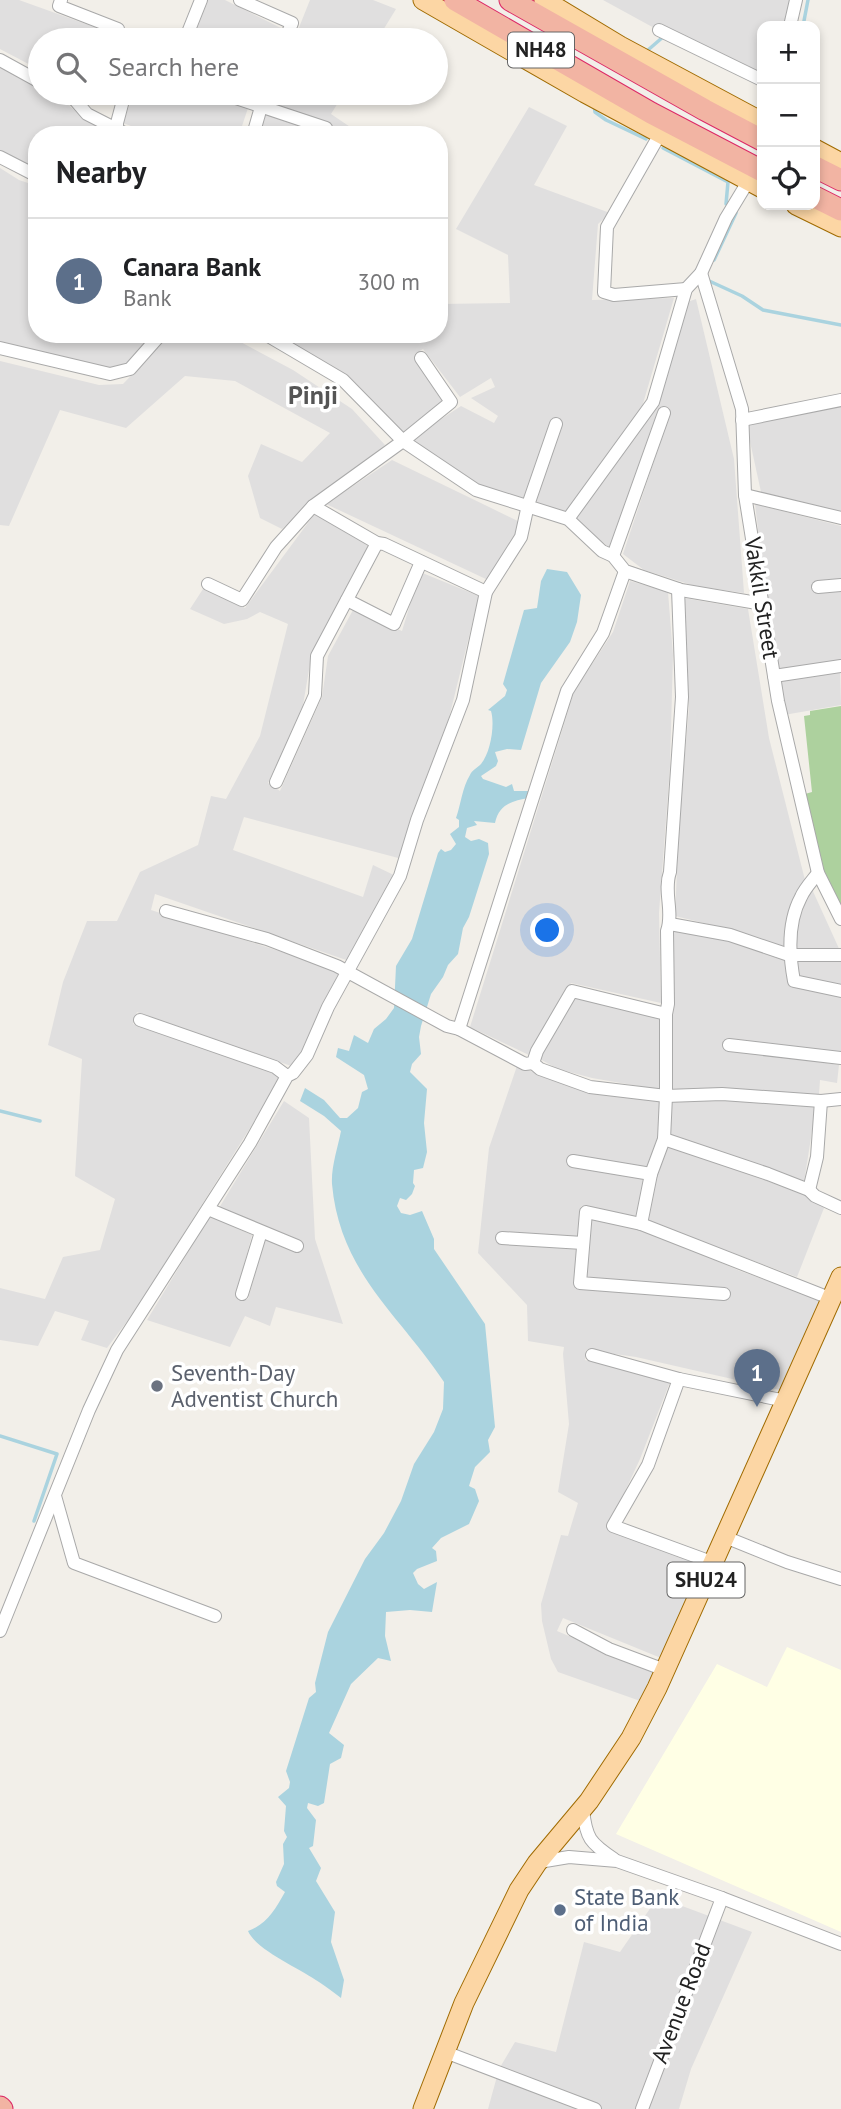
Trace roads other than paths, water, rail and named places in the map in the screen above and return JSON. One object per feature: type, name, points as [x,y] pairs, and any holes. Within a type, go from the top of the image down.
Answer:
[{"type":"highway","name":"NH48","points":[[454,0],[628,98],[757,177]]},
{"type":"highway","name":"NH48","points":[[510,0],[546,6],[598,50],[757,137]]},
{"type":"highway","points":[[533,45],[550,43],[552,30],[546,6]]},
{"type":"highway","points":[[585,74],[577,64],[577,56],[582,50],[598,50]]},
{"type":"highway","points":[[820,169],[841,180]]},
{"type":"highway","points":[[820,200],[841,211]]},
{"type":"main road","points":[[423,0],[660,134],[757,177]]},
{"type":"main road","points":[[546,6],[757,119]]},
{"type":"main road","points":[[820,152],[841,163]]},
{"type":"main road","points":[[806,210],[841,227]]},
{"type":"main road","name":"SHU24","points":[[423,2109],[464,2003],[519,1890],[537,1863],[583,1810],[631,1738],[665,1670],[841,1277]]},
{"type":"street","points":[[61,0],[59,6],[115,28]]},
{"type":"street","points":[[190,28],[201,0]]},
{"type":"street","points":[[240,0],[292,23],[290,28]]},
{"type":"street","points":[[791,21],[796,0]]},
{"type":"street","points":[[659,30],[757,78]]},
{"type":"street","points":[[0,60],[28,75]]},
{"type":"street","points":[[82,105],[87,114],[108,126]]},
{"type":"street","points":[[118,126],[122,105]]},
{"type":"street","points":[[253,105],[320,126]]},
{"type":"street","points":[[256,126],[262,105]]},
{"type":"street","points":[[660,134],[607,227],[604,292],[614,295],[686,289]]},
{"type":"street","points":[[0,157],[28,171]]},
{"type":"street","points":[[568,519],[653,402],[686,289],[701,273],[726,218],[757,177]]},
{"type":"street","name":"Vakkil Street","points":[[701,273],[742,409],[745,495],[774,676],[795,781],[818,873],[841,919]]},
{"type":"street","points":[[0,348],[110,374],[130,369],[153,343]]},
{"type":"street","points":[[280,343],[343,380],[403,442],[476,490],[568,519],[602,551],[613,556],[625,571],[678,589],[763,604]]},
{"type":"street","points":[[208,583],[242,600],[276,547],[313,506],[403,442],[451,401],[421,358]]},
{"type":"street","points":[[742,420],[841,400]]},
{"type":"street","points":[[613,556],[664,413]]},
{"type":"street","points":[[0,1631],[117,1350],[250,1143],[287,1076],[293,1073],[307,1055],[328,1007],[400,876],[417,820],[463,700],[486,592],[521,537],[528,507],[556,424]]},
{"type":"street","points":[[745,495],[841,518]]},
{"type":"street","points":[[313,506],[377,543],[486,592]]},
{"type":"street","points":[[276,782],[316,695],[317,656],[377,543]]},
{"type":"street","points":[[347,600],[394,624],[421,562]]},
{"type":"street","points":[[459,1029],[567,691],[603,633],[625,571]]},
{"type":"street","points":[[818,587],[841,585]]},
{"type":"street","points":[[641,1224],[651,1174],[664,1139],[667,931],[670,924],[667,880],[670,872],[682,697],[678,589]]},
{"type":"street","points":[[774,676],[841,666]]},
{"type":"street","points":[[818,873],[800,898],[790,939],[789,956],[794,981],[841,991]]},
{"type":"street","points":[[166,911],[267,939],[337,966],[447,1026],[459,1029],[525,1063],[533,1063],[540,1069],[590,1087],[666,1096],[722,1094],[821,1101],[841,1099]]},
{"type":"street","points":[[670,924],[730,935],[789,956],[841,955]]},
{"type":"street","points":[[533,1063],[537,1051],[572,991],[666,1014]]},
{"type":"street","points":[[141,1020],[275,1067],[287,1076]]},
{"type":"street","points":[[729,1045],[841,1058]]},
{"type":"street","points":[[808,1190],[817,1157],[821,1101]]},
{"type":"street","points":[[664,1139],[768,1174],[808,1190],[841,1208]]},
{"type":"street","points":[[573,1161],[651,1174]]},
{"type":"street","points":[[208,1209],[297,1246]]},
{"type":"street","points":[[724,1294],[580,1283],[586,1212],[641,1224],[832,1299]]},
{"type":"street","points":[[242,1294],[261,1232]]},
{"type":"street","points":[[502,1238],[583,1243]]},
{"type":"street","points":[[592,1355],[679,1379],[786,1401]]},
{"type":"street","points":[[679,1379],[648,1465],[613,1526],[713,1563]]},
{"type":"street","points":[[55,1496],[74,1563],[215,1616]]},
{"type":"street","points":[[725,1538],[841,1579]]},
{"type":"street","points":[[573,1630],[609,1649],[665,1670]]},
{"type":"street","points":[[583,1810],[588,1837],[596,1847],[617,1861],[841,1944]]},
{"type":"street","points":[[537,1863],[569,1857],[617,1861]]},
{"type":"street","name":"Avenue Road","points":[[642,2109],[722,1898]]},
{"type":"street","points":[[445,2052],[595,2109]]},
{"type":"water","points":[[547,569],[567,572],[581,595],[577,622],[570,642],[541,683],[521,750],[495,752],[498,761],[496,766],[481,776],[506,787],[512,784],[514,791],[529,791],[529,798],[507,804],[495,823],[474,821],[477,825],[467,828],[465,837],[471,841],[479,839],[488,843],[489,854],[463,928],[458,954],[448,965],[431,994],[421,1026],[421,1054],[412,1064],[410,1072],[427,1089],[424,1123],[427,1152],[423,1168],[414,1170],[415,1186],[412,1194],[406,1200],[400,1198],[397,1206],[401,1213],[410,1215],[422,1211],[434,1239],[434,1249],[485,1324],[495,1427],[488,1440],[490,1452],[475,1467],[469,1486],[475,1489],[479,1501],[469,1524],[441,1538],[432,1548],[436,1551],[437,1561],[413,1573],[418,1584],[424,1589],[437,1582],[432,1612],[386,1612],[385,1636],[391,1661],[378,1658],[351,1684],[329,1733],[344,1745],[341,1758],[330,1764],[324,1803],[318,1806],[308,1803],[307,1808],[316,1820],[313,1846],[309,1848],[321,1868],[316,1881],[335,1912],[331,1942],[344,1980],[341,1998],[269,1952],[248,1931],[265,1920],[285,1892],[276,1882],[284,1864],[283,1844],[287,1837],[284,1831],[286,1806],[278,1797],[289,1788],[286,1771],[309,1698],[316,1692],[315,1683],[328,1632],[365,1559],[384,1533],[401,1501],[414,1464],[434,1432],[443,1409],[444,1382],[359,1268],[337,1215],[332,1184],[341,1131],[300,1101],[305,1088],[324,1100],[340,1118],[347,1118],[358,1108],[362,1092],[368,1089],[364,1075],[336,1057],[338,1048],[349,1051],[354,1035],[368,1043],[374,1029],[394,1008],[396,966],[412,939],[438,853],[441,849],[445,852],[451,850],[456,844],[450,834],[459,827],[459,820],[456,818],[465,785],[471,773],[481,764],[490,745],[493,723],[491,711],[488,710],[505,696],[507,690],[503,684],[524,610],[537,608],[541,581]]},
{"type":"waterway","points":[[804,21],[808,0]]},
{"type":"waterway","points":[[648,50],[665,38]]},
{"type":"waterway","points":[[594,106],[595,112],[606,120],[646,139]]},
{"type":"waterway","points":[[663,148],[728,182],[726,204]]},
{"type":"waterway","points":[[714,260],[736,213]]},
{"type":"waterway","points":[[707,280],[742,296],[763,310],[841,325]]},
{"type":"waterway","points":[[0,1111],[40,1121]]},
{"type":"waterway","points":[[0,1436],[57,1454],[34,1521]]},
{"type":"place","name":"Seventh-Day Adventist Church","points":[[157,1386]]},
{"type":"place","name":"Canara Bank","points":[[757,1407]]},
{"type":"place","name":"State Bank of India","points":[[560,1910]]},
{"type":"district","name":"Pinji","points":[[313,395]]}]
